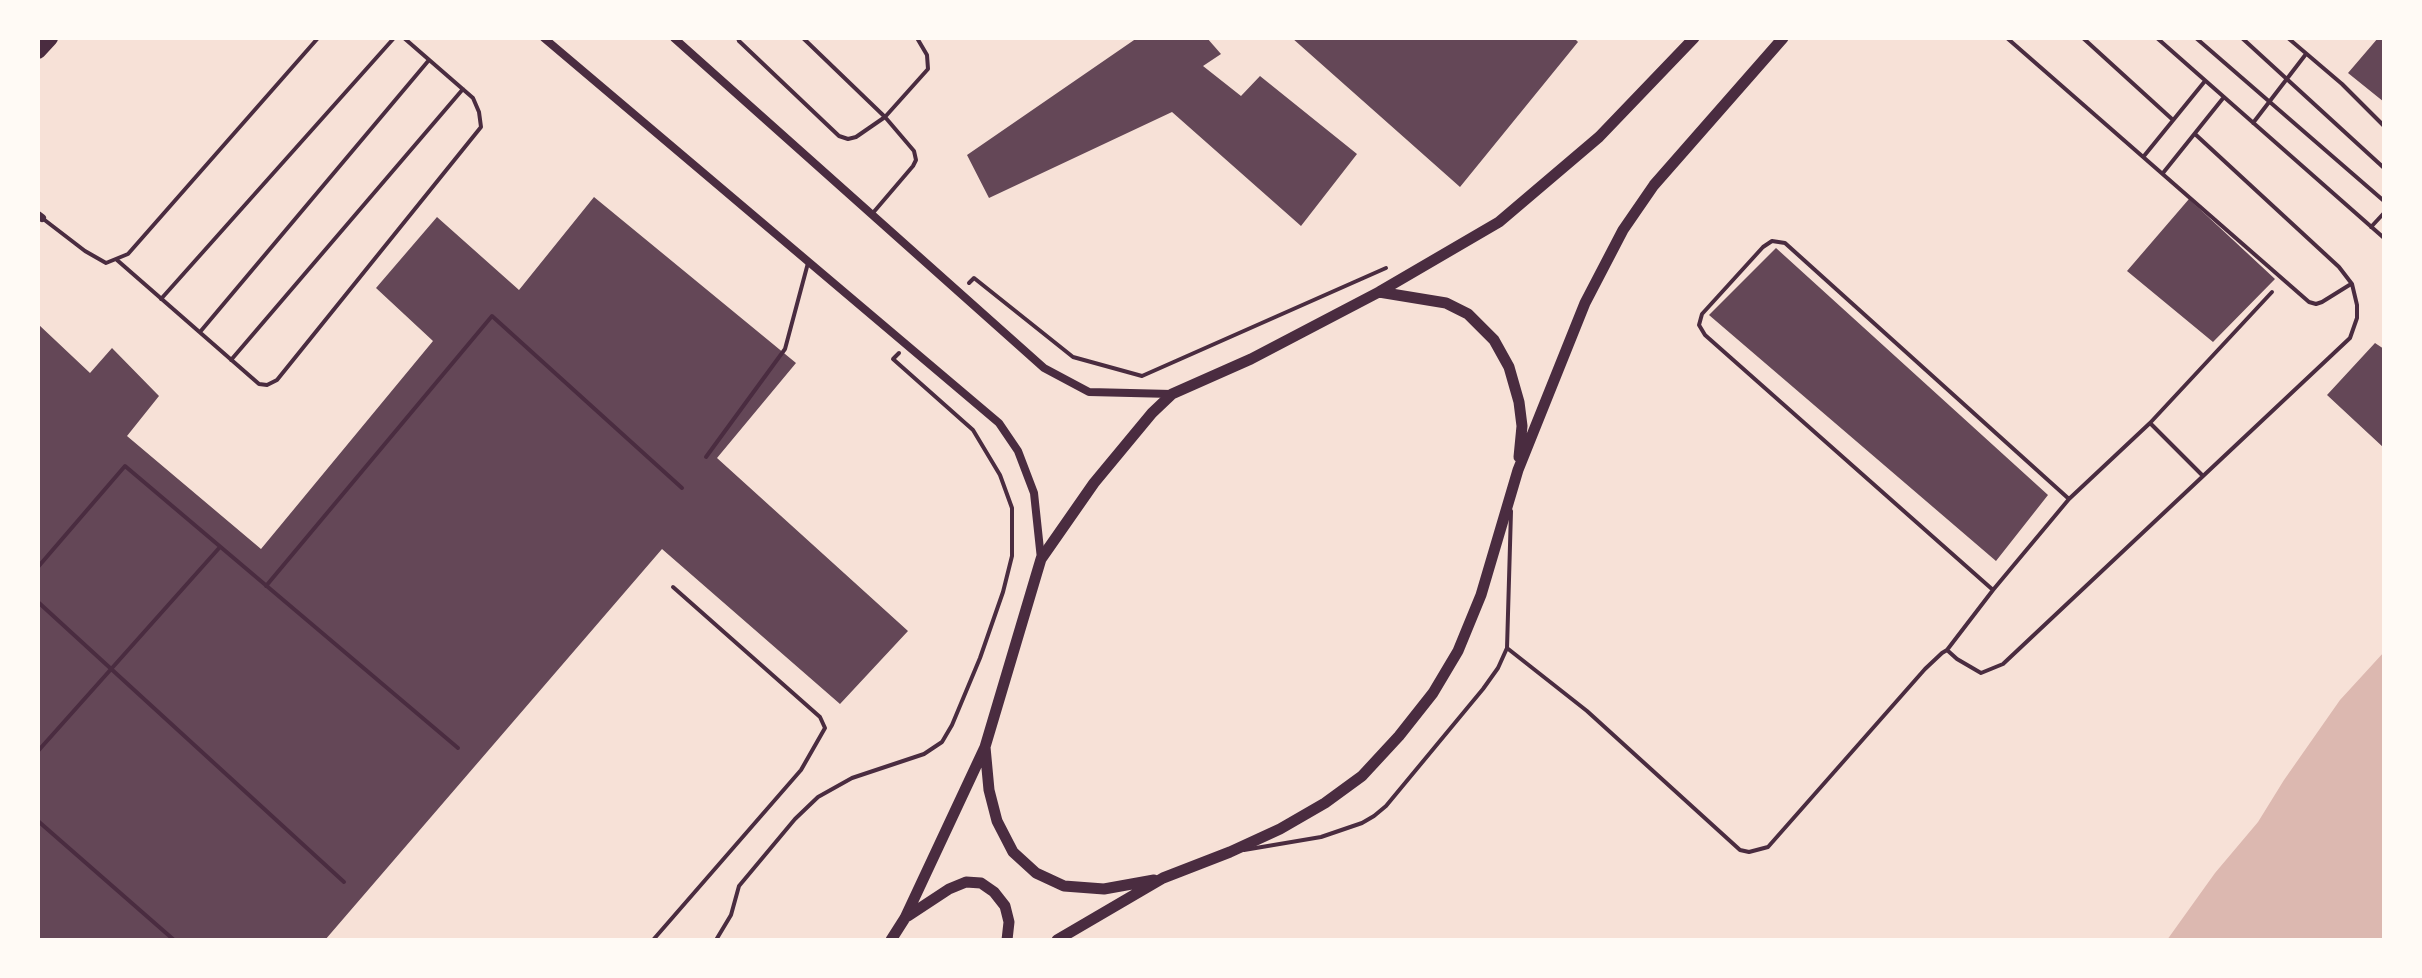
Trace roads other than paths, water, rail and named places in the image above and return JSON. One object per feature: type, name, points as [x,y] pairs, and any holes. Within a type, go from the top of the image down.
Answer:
[{"type":"highway","points":[[38,51],[50,38]]},
{"type":"street","points":[[544,38],[999,423],[1018,451],[1034,493],[1041,559]]},
{"type":"street","points":[[674,38],[1044,368],[1089,392],[1172,394]]},
{"type":"street","points":[[891,940],[905,918],[985,747],[1041,559],[1094,483],[1152,413],[1172,394],[1251,359],[1379,292],[1499,222],[1599,137],[1694,38]]},
{"type":"street","points":[[1057,940],[1163,878],[1280,829],[1325,803],[1362,776],[1399,736],[1433,693],[1458,651],[1481,595],[1518,470],[1585,303],[1623,230],[1654,185],[1783,38]]},
{"type":"street","points":[[1379,292],[1446,303],[1468,314],[1494,340],[1509,367],[1519,402],[1522,426],[1518,470]]},
{"type":"street","points":[[985,747],[989,790],[997,821],[1013,852],[1036,873],[1064,886],[1104,889],[1163,878]]},
{"type":"street","points":[[905,918],[949,889],[966,882],[981,883],[994,892],[1005,906],[1009,922],[1007,940]]},
{"type":"lane","points":[[40,217],[106,263],[128,254],[318,38]]},
{"type":"lane","points":[[161,299],[394,38]]},
{"type":"lane","points":[[117,260],[259,384],[267,385],[277,380],[481,127],[473,98],[404,38]]},
{"type":"lane","points":[[738,38],[839,136],[848,139],[885,117],[928,69],[927,55],[917,38]]},
{"type":"lane","points":[[803,38],[885,117],[914,151],[916,160],[872,214]]},
{"type":"lane","points":[[2007,38],[2309,302],[2322,302],[2352,284]]},
{"type":"lane","points":[[2083,38],[2173,120]]},
{"type":"lane","points":[[2157,38],[2384,238]]},
{"type":"lane","points":[[2196,38],[2384,201]]},
{"type":"lane","points":[[2242,38],[2384,168]]},
{"type":"lane","points":[[2288,38],[2384,126]]},
{"type":"lane","points":[[2253,123],[2306,54]]},
{"type":"lane","points":[[200,332],[429,60]]},
{"type":"lane","points":[[2144,156],[2205,81]]},
{"type":"lane","points":[[231,360],[463,89]]},
{"type":"lane","points":[[2163,173],[2224,97]]},
{"type":"lane","points":[[1947,650],[1981,673],[2003,664],[2350,338],[2357,318],[2352,284],[2339,267],[2195,134]]},
{"type":"lane","points":[[2371,227],[2384,213]]},
{"type":"lane","points":[[1993,590],[1705,335],[1699,325],[1702,314],[1763,247],[1772,241],[1785,243],[2069,499]]},
{"type":"lane","points":[[706,457],[785,349],[808,263]]},
{"type":"lane","points":[[1507,648],[1587,711],[1740,850],[1749,852],[1768,847],[1925,669],[1947,650],[2069,499],[2150,423],[2272,292]]},
{"type":"lane","points":[[2150,423],[2203,476]]},
{"type":"lane","points":[[1230,852],[1321,837],[1374,816],[1386,806],[1483,689],[1507,648],[1511,493]]},
{"type":"lane","points":[[653,940],[801,770],[825,728],[820,717],[673,587]]}]
